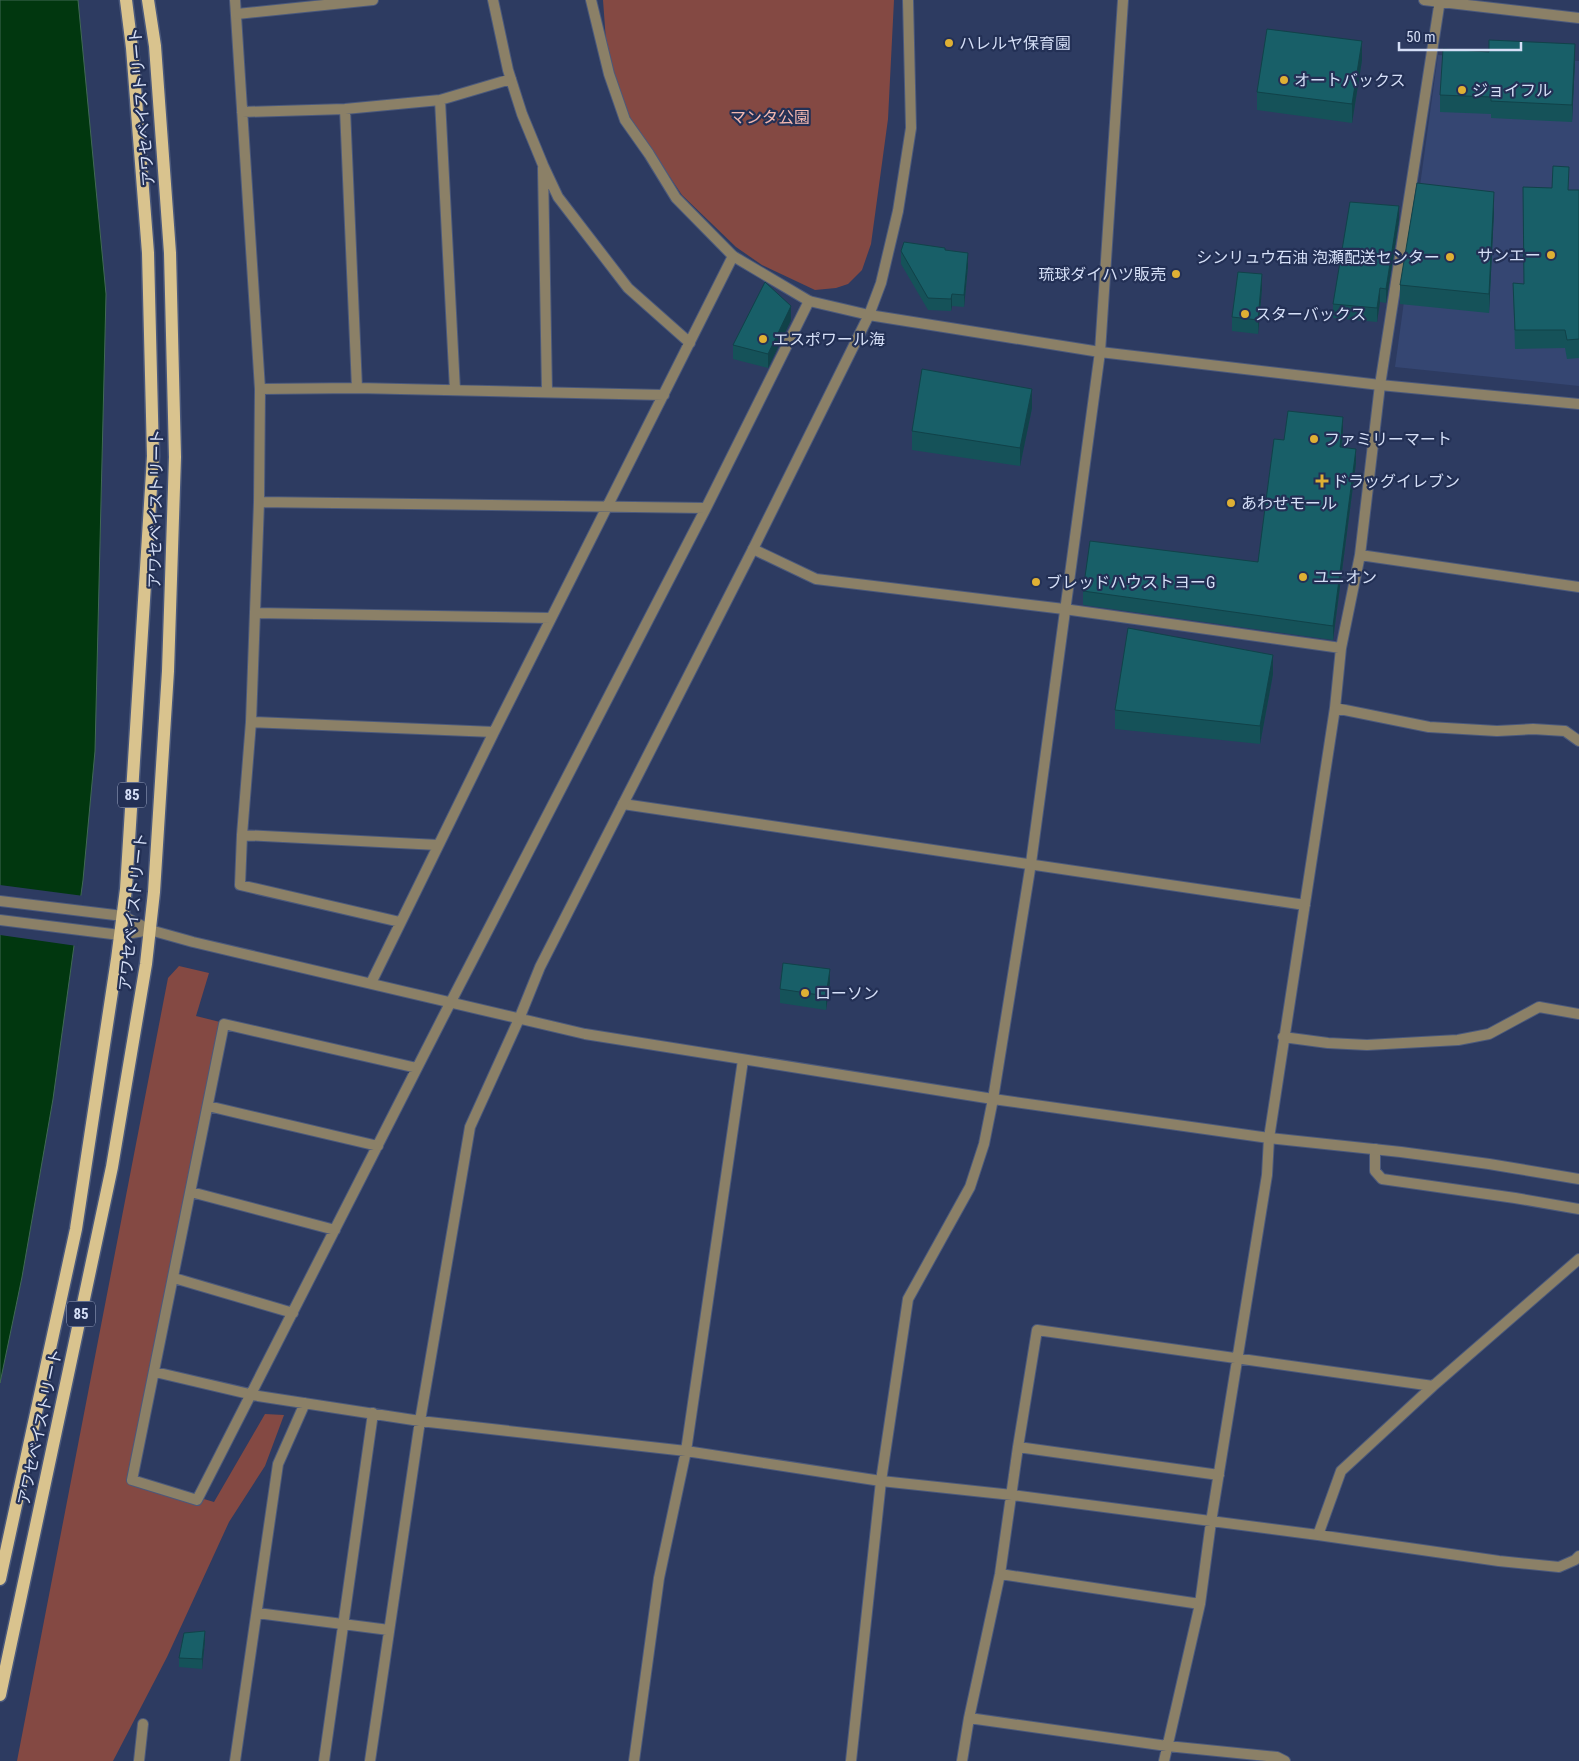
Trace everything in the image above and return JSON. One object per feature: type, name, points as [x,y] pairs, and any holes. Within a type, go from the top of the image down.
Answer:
[{"type":"main road","name":"アワセベイストリート","points":[[0,1579],[76,1229],[126,889],[153,456],[148,254],[132,48],[126,0]]},
{"type":"main road","name":"アワセベイストリート","points":[[0,1695],[112,1167],[150,930],[154,892],[168,671],[175,457],[170,254],[155,46],[148,0]]},
{"type":"street","points":[[235,0],[260,389],[259,502],[251,722],[240,885],[400,922]]},
{"type":"street","points":[[237,14],[373,0]]},
{"type":"street","points":[[493,0],[511,79],[522,114],[542,165],[558,197],[628,288],[690,343]]},
{"type":"street","points":[[591,0],[608,74],[625,120],[676,198],[734,256],[809,300],[869,315],[1100,352],[1380,384],[1579,404]]},
{"type":"street","points":[[370,1761],[420,1421],[470,1127],[520,1019],[540,967],[753,549],[869,315],[881,283],[898,211],[911,128],[908,0]]},
{"type":"street","points":[[851,1761],[881,1481],[908,1299],[970,1187],[984,1144],[993,1099],[1030,863],[1100,352],[1123,0]]},
{"type":"street","points":[[1424,0],[1440,0],[1579,18]]},
{"type":"street","points":[[1164,1761],[1200,1604],[1218,1475],[1267,1175],[1269,1138],[1283,1037],[1335,708],[1341,648],[1360,555],[1380,384],[1440,0]]},
{"type":"street","points":[[242,112],[345,109],[440,100],[511,79]]},
{"type":"street","points":[[440,100],[455,390]]},
{"type":"street","points":[[345,109],[357,388]]},
{"type":"street","points":[[542,165],[547,392]]},
{"type":"street","points":[[371,983],[494,732],[734,256]]},
{"type":"street","points":[[417,1068],[224,1024],[132,1480],[197,1500],[378,1146],[417,1068],[450,1002],[706,508],[809,300]]},
{"type":"street","points":[[260,389],[357,388],[664,394]]},
{"type":"street","points":[[259,502],[706,508]]},
{"type":"street","points":[[753,549],[816,579],[1064,608],[1341,648]]},
{"type":"street","points":[[1360,555],[1579,587]]},
{"type":"street","points":[[255,613],[551,618]]},
{"type":"street","points":[[1335,708],[1429,727],[1497,731],[1534,729],[1566,731],[1579,741]]},
{"type":"street","points":[[251,722],[494,732]]},
{"type":"street","points":[[623,804],[1304,905]]},
{"type":"street","points":[[242,835],[438,845]]},
{"type":"street","points":[[0,901],[123,916],[150,930],[585,1034],[993,1099],[1269,1138],[1489,1164],[1579,1179]]},
{"type":"street","points":[[0,920],[120,935],[150,930]]},
{"type":"street","points":[[1283,1037],[1328,1043],[1367,1045],[1458,1040],[1489,1034],[1539,1007],[1579,1014]]},
{"type":"street","points":[[634,1761],[659,1578],[686,1451],[743,1060]]},
{"type":"street","points":[[208,1106],[378,1146]]},
{"type":"street","points":[[1374,1149],[1375,1171],[1382,1179],[1579,1209]]},
{"type":"street","points":[[191,1192],[335,1230]]},
{"type":"street","points":[[1318,1535],[1341,1471],[1433,1386],[1579,1259]]},
{"type":"street","points":[[174,1278],[293,1313]]},
{"type":"street","points":[[962,1761],[969,1718],[1000,1574],[1037,1330],[1433,1386]]},
{"type":"street","points":[[155,1372],[252,1394],[420,1421],[686,1451],[881,1481],[1012,1495],[1543,1566],[1559,1567],[1579,1556]]},
{"type":"street","points":[[235,1761],[278,1464],[305,1403]]},
{"type":"street","points":[[324,1761],[373,1413]]},
{"type":"street","points":[[1018,1448],[1218,1475]]},
{"type":"street","points":[[1000,1574],[1200,1604]]},
{"type":"street","points":[[257,1613],[389,1630]]},
{"type":"street","points":[[969,1718],[1167,1746],[1277,1757],[1285,1761]]},
{"type":"street","points":[[139,1761],[143,1724]]},
{"type":"shaded area","points":[[0,0],[78,0],[106,294],[95,751],[83,880],[53,1099],[22,1277],[0,1383]]},
{"type":"shaded area","points":[[1438,55],[1579,61],[1579,386],[1395,367]]},
{"type":"green space","name":"マンタ公園","points":[[603,0],[894,0],[888,119],[871,244],[862,270],[848,284],[836,288],[815,290],[762,265],[736,247],[682,195],[629,116],[613,71],[606,41]]},
{"type":"green space","points":[[179,966],[209,973],[196,1016],[224,1023],[130,1477],[214,1502],[265,1414],[284,1415],[265,1466],[229,1522],[167,1657],[113,1761],[17,1761],[168,978]]},
{"type":"pier","points":[[0,885],[84,896],[77,946],[0,935]]},
{"type":"building","points":[[1267,29],[1362,41],[1352,104],[1257,92]]},
{"type":"building","points":[[1489,40],[1575,44],[1572,105],[1491,101],[1491,97],[1440,95],[1443,49],[1489,52]]},
{"type":"building","name":"サンエー","points":[[1553,166],[1569,167],[1568,190],[1579,190],[1579,339],[1567,340],[1565,330],[1515,330],[1513,283],[1524,284],[1523,187],[1552,188]]},
{"type":"building","name":"シンリュウ石油 泡瀬配送センター","points":[[1417,183],[1494,192],[1489,294],[1400,285]]},
{"type":"building","points":[[1350,202],[1399,206],[1386,289],[1380,288],[1377,308],[1333,304]]},
{"type":"building","points":[[904,242],[968,253],[964,295],[952,294],[951,299],[928,298],[901,251]]},
{"type":"building","points":[[1238,272],[1262,274],[1258,320],[1232,317]]},
{"type":"building","name":"エスポワール海","points":[[765,282],[791,306],[768,354],[733,345]]},
{"type":"building","points":[[922,369],[1032,389],[1020,448],[912,431]]},
{"type":"building","points":[[1288,411],[1343,417],[1340,447],[1356,449],[1333,626],[1083,591],[1090,541],[1258,562],[1274,439],[1284,440]]},
{"type":"building","points":[[1128,628],[1273,655],[1260,726],[1115,710]]},
{"type":"building","points":[[783,963],[830,969],[826,996],[780,989]]},
{"type":"building","points":[[205,1631],[202,1659],[179,1658],[184,1633]]},
{"type":"place","name":"ハレルヤ保育園","points":[[949,43]]},
{"type":"place","name":"オートバックス","points":[[1284,80]]},
{"type":"place","name":"ジョイフル","points":[[1462,90]]},
{"type":"place","name":"サンエー","points":[[1551,255]]},
{"type":"place","name":"シンリュウ石油 泡瀬配送センター","points":[[1450,257]]},
{"type":"place","name":"琉球ダイハツ販売","points":[[1176,274]]},
{"type":"place","name":"スターバックス","points":[[1245,314]]},
{"type":"place","name":"エスポワール海","points":[[763,339]]},
{"type":"place","name":"ファミリーマート","points":[[1314,439]]},
{"type":"place","name":"ドラッグイレブン","points":[[1322,481]]},
{"type":"place","name":"あわせモール","points":[[1231,503]]},
{"type":"place","name":"ユニオン","points":[[1303,577]]},
{"type":"place","name":"ブレッドハウストヨーG","points":[[1036,582]]},
{"type":"place","name":"ローソン","points":[[805,993]]}]
